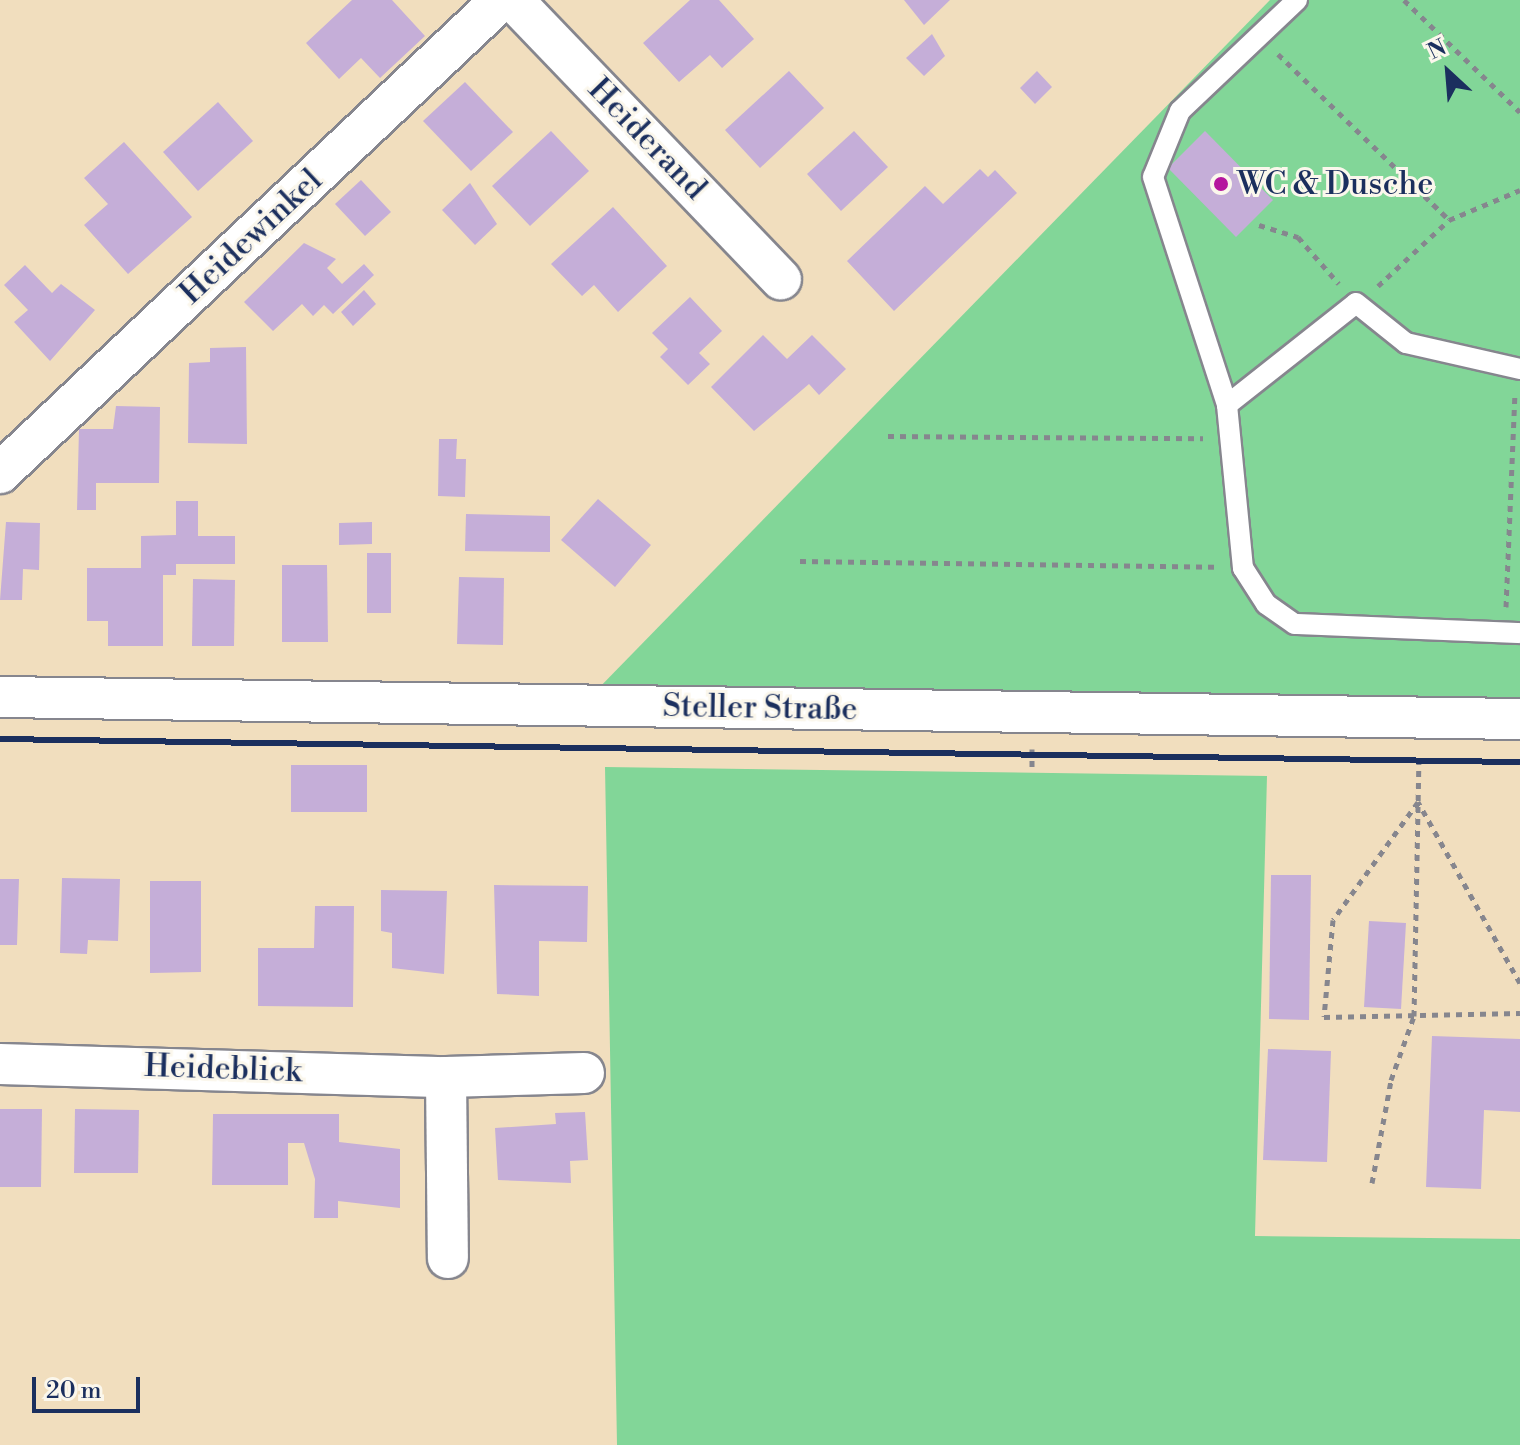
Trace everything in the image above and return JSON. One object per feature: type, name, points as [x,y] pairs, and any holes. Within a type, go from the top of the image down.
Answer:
[{"type":"street","name":"Heidewinkel","points":[[0,473],[501,0]]},
{"type":"street","name":"Heiderand","points":[[513,0],[781,279]]},
{"type":"street","name":"Steller Straße","points":[[0,697],[1520,719]]},
{"type":"street","name":"Heideblick","points":[[0,1064],[446,1077],[584,1073]]},
{"type":"street","points":[[446,1077],[448,1258]]},
{"type":"lane","points":[[1297,0],[1180,111],[1153,177],[1227,405],[1243,568],[1266,604],[1295,624],[1512,632]]},
{"type":"lane","points":[[1227,405],[1356,303],[1406,343],[1518,368]]},
{"type":"path","points":[[1404,0],[1520,112]]},
{"type":"path","points":[[1260,35],[1449,220]]},
{"type":"path","points":[[1259,225],[1298,237],[1356,303],[1449,220],[1520,190]]},
{"type":"path","points":[[1512,632],[1518,368]]},
{"type":"path","points":[[888,436],[1230,439]]},
{"type":"path","points":[[800,561],[1243,568]]},
{"type":"path","points":[[1372,1183],[1391,1080],[1414,1016],[1418,802],[1423,718]]},
{"type":"path","points":[[1418,802],[1520,983]]},
{"type":"path","points":[[1418,802],[1333,920],[1324,1017],[1520,1013]]},
{"type":"green space","points":[[1270,0],[1520,0],[1520,700],[593,694]]},
{"type":"green space","points":[[605,767],[1267,776],[1255,1236],[1520,1239],[1520,1445],[617,1445]]},
{"type":"building","points":[[352,0],[392,0],[425,36],[380,78],[361,58],[339,79],[306,43]]},
{"type":"building","points":[[690,0],[719,0],[754,39],[722,68],[710,55],[679,82],[643,43]]},
{"type":"building","points":[[904,0],[950,0],[924,25]]},
{"type":"building","points":[[932,34],[945,56],[924,76],[906,58]]},
{"type":"building","points":[[789,71],[824,108],[760,168],[725,130]]},
{"type":"building","points":[[1037,71],[1052,87],[1035,104],[1020,88]]},
{"type":"building","points":[[465,82],[513,132],[471,171],[423,121]]},
{"type":"building","points":[[218,102],[253,141],[198,191],[163,152]]},
{"type":"building","points":[[551,131],[589,171],[530,226],[492,186]]},
{"type":"building","points":[[854,131],[888,167],[841,211],[807,174]]},
{"type":"building","name":"WC & Dusche","points":[[1205,131],[1273,200],[1236,237],[1168,168]]},
{"type":"building","points":[[124,142],[192,217],[128,274],[84,225],[108,204],[84,178]]},
{"type":"building","points":[[980,169],[988,177],[995,170],[1017,193],[894,311],[847,261],[925,186],[943,204]]},
{"type":"building","points":[[361,180],[391,212],[365,236],[335,204]]},
{"type":"building","points":[[470,183],[497,224],[475,245],[442,210]]},
{"type":"building","points":[[613,207],[667,266],[618,312],[594,285],[582,296],[551,264]]},
{"type":"building","points":[[304,243],[336,259],[327,268],[342,284],[364,264],[374,275],[333,314],[324,305],[313,316],[302,304],[273,331],[244,302]]},
{"type":"building","points":[[25,265],[52,293],[61,284],[95,310],[50,361],[14,322],[28,310],[4,285]]},
{"type":"building","points":[[364,290],[376,304],[353,326],[341,312]]},
{"type":"building","points":[[690,297],[722,331],[699,353],[710,364],[688,385],[660,357],[668,349],[652,333]]},
{"type":"building","points":[[763,335],[787,359],[812,335],[846,369],[819,395],[809,384],[754,431],[711,387]]},
{"type":"building","points":[[246,347],[247,444],[188,443],[189,363],[210,362],[210,348]]},
{"type":"building","points":[[116,406],[160,407],[159,483],[96,483],[96,510],[77,510],[79,429],[113,429]]},
{"type":"building","points":[[439,439],[457,439],[456,459],[466,459],[465,497],[438,496]]},
{"type":"building","points":[[598,499],[651,545],[615,587],[561,540]]},
{"type":"building","points":[[176,501],[198,501],[198,536],[235,536],[235,564],[176,564],[176,575],[163,575],[163,646],[108,646],[108,621],[87,621],[87,568],[141,568],[141,536],[176,535]]},
{"type":"building","points":[[466,514],[550,516],[550,552],[465,551]]},
{"type":"building","points":[[6,522],[40,523],[39,570],[23,569],[22,600],[0,600]]},
{"type":"building","points":[[372,522],[372,544],[339,545],[339,523]]},
{"type":"building","points":[[367,553],[391,553],[391,613],[367,613]]},
{"type":"building","points":[[282,565],[327,565],[328,642],[282,642]]},
{"type":"building","points":[[459,577],[504,578],[503,645],[457,644]]},
{"type":"building","points":[[193,579],[235,580],[234,646],[192,646]]},
{"type":"building","points":[[291,765],[367,765],[367,812],[291,812]]},
{"type":"building","points":[[1271,875],[1311,875],[1309,1020],[1269,1019]]},
{"type":"building","points":[[62,878],[120,879],[118,941],[88,940],[87,954],[60,953]]},
{"type":"building","points":[[0,879],[19,879],[17,945],[0,945]]},
{"type":"building","points":[[150,881],[201,881],[201,972],[150,973]]},
{"type":"building","points":[[494,885],[588,886],[587,942],[539,941],[539,996],[497,994]]},
{"type":"building","points":[[381,890],[447,891],[444,974],[392,968],[392,933],[381,931]]},
{"type":"building","points":[[315,906],[354,906],[353,1007],[258,1006],[258,948],[314,948]]},
{"type":"building","points":[[1369,921],[1406,923],[1401,1009],[1364,1007]]},
{"type":"building","points":[[1432,1036],[1520,1039],[1520,1112],[1484,1110],[1481,1189],[1426,1187]]},
{"type":"building","points":[[1268,1049],[1331,1051],[1327,1162],[1263,1160]]},
{"type":"building","points":[[0,1109],[42,1109],[41,1187],[0,1187]]},
{"type":"building","points":[[75,1109],[139,1110],[138,1173],[74,1173]]},
{"type":"building","points":[[585,1112],[588,1160],[570,1161],[571,1183],[498,1180],[495,1128],[556,1124],[555,1113]]},
{"type":"building","points":[[213,1114],[339,1114],[339,1142],[400,1149],[400,1208],[338,1201],[338,1218],[314,1218],[315,1179],[304,1143],[288,1143],[288,1185],[212,1185]]},
{"type":"railway","points":[[0,739],[1520,762]]},
{"type":"place","name":"WC & Dusche","points":[[1221,184]]}]
